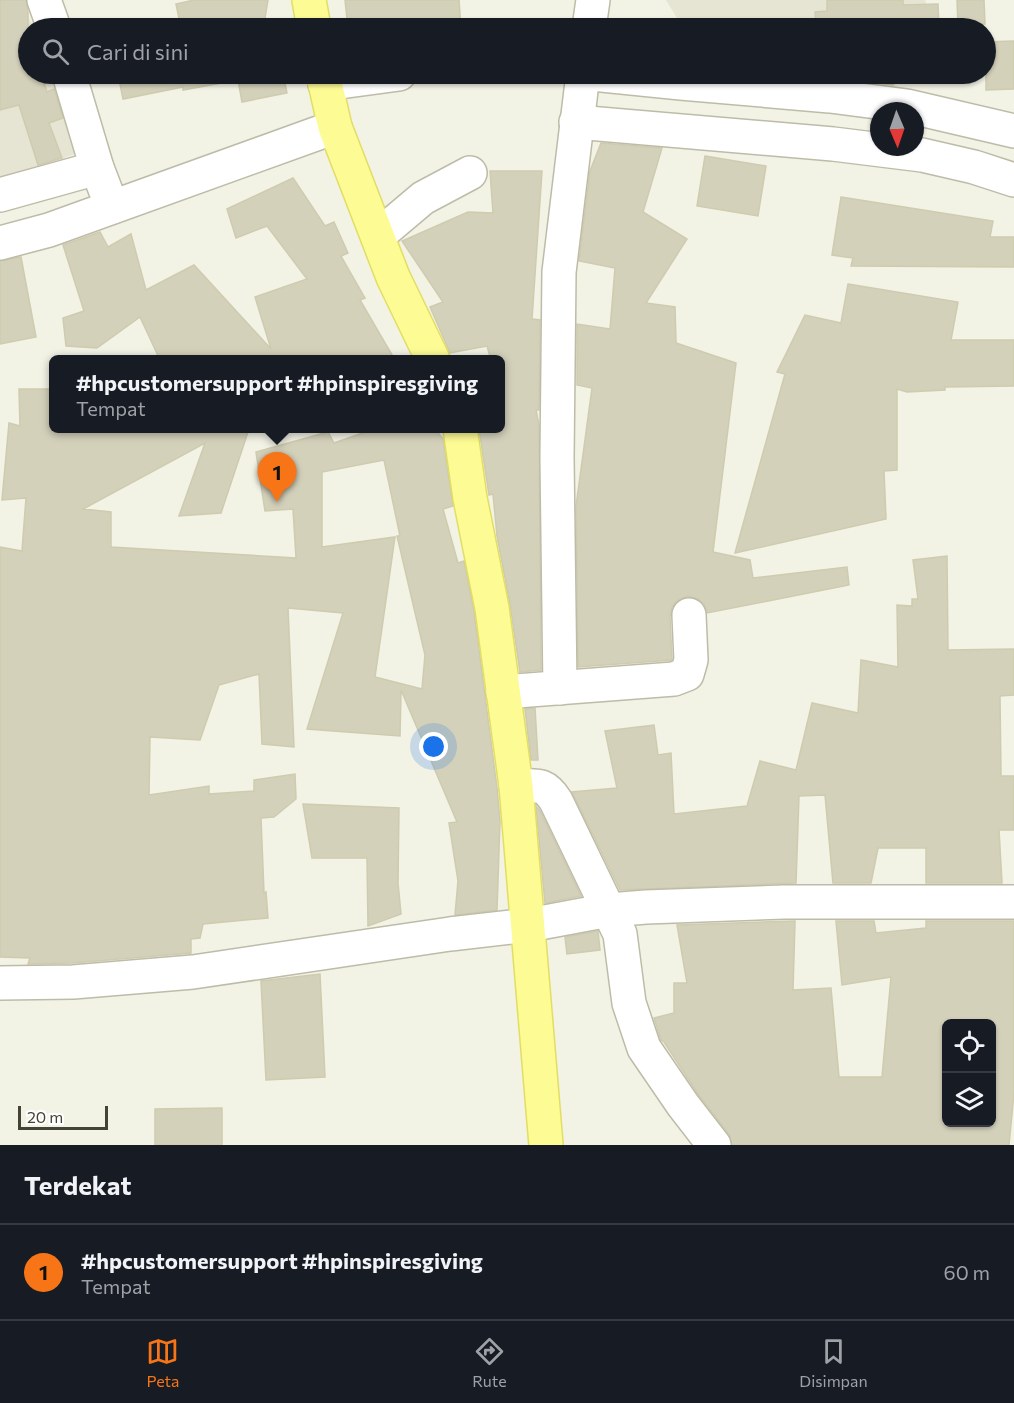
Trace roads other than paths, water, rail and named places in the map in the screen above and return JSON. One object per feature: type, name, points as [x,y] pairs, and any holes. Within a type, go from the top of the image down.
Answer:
[{"type":"main road","points":[[309,0],[312,18]]},
{"type":"main road","points":[[329,101],[393,277],[431,355]]},
{"type":"main road","points":[[460,433],[492,608],[516,786],[546,1145]]},
{"type":"street","points":[[44,0],[50,18]]},
{"type":"street","points":[[590,18],[593,0]]},
{"type":"street","points":[[73,84],[114,192]]},
{"type":"street","points":[[0,243],[49,230],[114,192],[373,84]]},
{"type":"street","points":[[560,688],[557,470],[559,272],[577,118],[584,84]]},
{"type":"street","points":[[681,84],[830,96],[906,106],[1014,131]]},
{"type":"street","points":[[577,118],[911,154],[974,167],[1014,180]]},
{"type":"street","points":[[378,236],[423,198],[470,173]]},
{"type":"street","points":[[0,195],[114,192]]},
{"type":"street","points":[[503,692],[674,679],[687,674],[691,660],[688,615]]},
{"type":"street","points":[[516,786],[542,786],[550,792],[620,934],[629,1003],[644,1048],[714,1145]]},
{"type":"street","points":[[0,982],[73,982],[193,972],[450,934],[529,925],[609,910],[646,907],[783,902],[1014,902]]},
{"type":"place","name":"#hpcustomersupport #hpinspiresgiving","points":[[277,502]]}]
